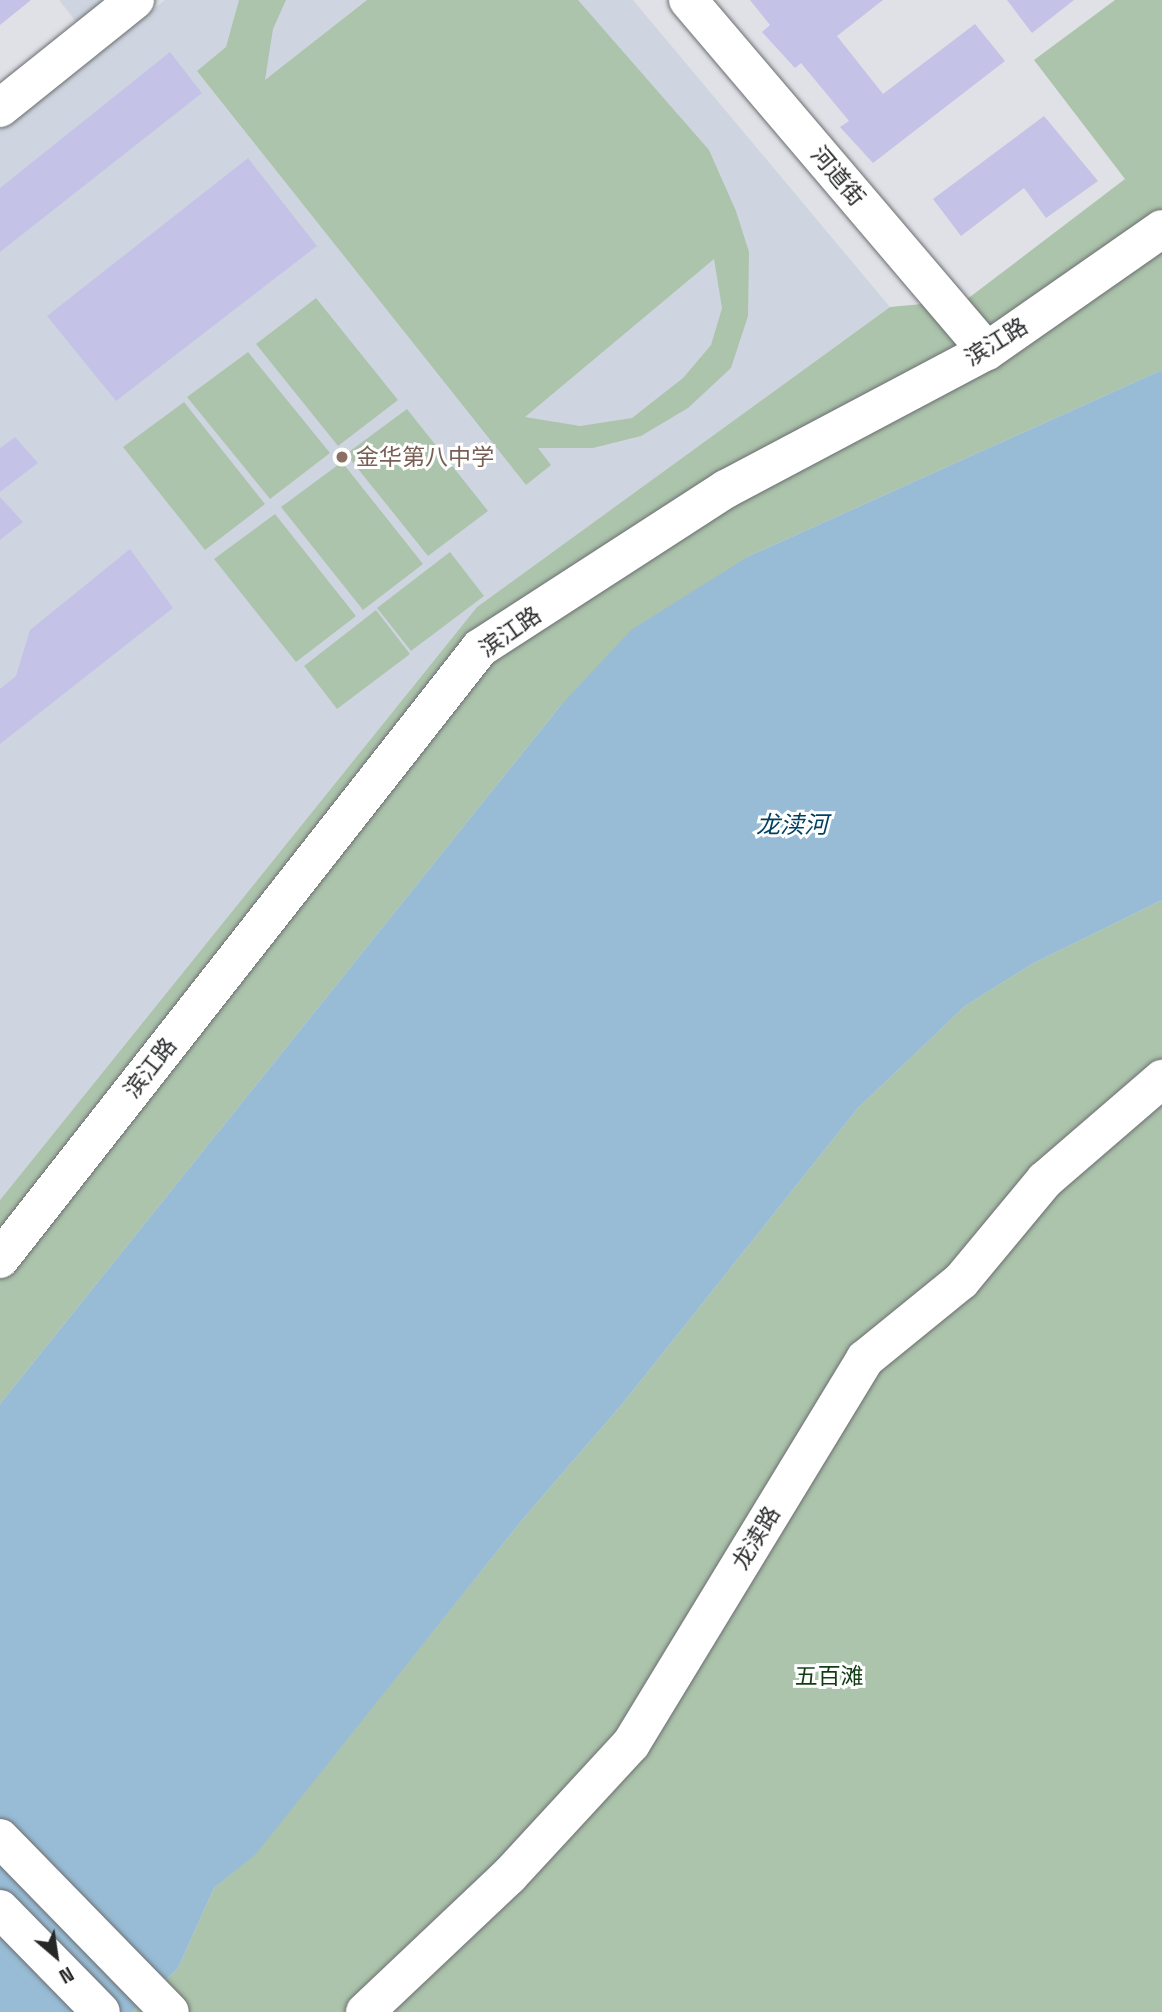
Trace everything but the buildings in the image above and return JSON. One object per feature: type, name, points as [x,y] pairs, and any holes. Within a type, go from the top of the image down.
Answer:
[{"type":"street","points":[[0,108],[135,0]]},
{"type":"street","name":"河道街","points":[[688,0],[987,351]]},
{"type":"street","name":"滨江路","points":[[0,1259],[480,648],[726,489],[987,351],[1162,229]]},
{"type":"street","name":"龙渎路","points":[[386,2006],[631,1744],[865,1359],[961,1281],[1045,1180],[1162,1079]]},
{"type":"street","points":[[0,1838],[170,2012]]},
{"type":"street","points":[[0,1909],[101,2012]]},
{"type":"shaded area","points":[[59,0],[122,0],[83,31]]},
{"type":"shaded area","name":"金华第八中学","points":[[165,0],[633,0],[890,307],[477,607],[0,1200],[0,129]]},
{"type":"green space","points":[[239,0],[286,0],[273,29],[265,80],[367,0],[578,0],[709,150],[736,211],[749,252],[748,316],[731,368],[688,408],[641,436],[593,448],[538,448],[551,465],[526,485],[197,71],[226,47]],"holes":[[[714,259],[722,308],[711,345],[683,378],[632,418],[580,426],[525,417]]]},
{"type":"green space","points":[[1115,0],[1162,0],[1162,370],[749,556],[561,705],[0,1404],[0,1200],[477,607],[890,307],[966,300],[1125,179],[1034,60]]},
{"type":"green space","points":[[316,298],[398,400],[338,446],[256,344]]},
{"type":"green space","points":[[248,352],[330,453],[270,499],[187,397]]},
{"type":"green space","points":[[184,402],[265,504],[205,550],[123,447]]},
{"type":"green space","points":[[407,409],[488,511],[428,556],[346,454]]},
{"type":"green space","points":[[342,462],[423,564],[363,610],[281,507]]},
{"type":"green space","points":[[275,514],[356,616],[296,662],[214,559]]},
{"type":"green space","points":[[450,552],[484,596],[411,651],[377,608]]},
{"type":"green space","points":[[376,610],[410,654],[337,709],[304,666]]},
{"type":"green space","name":"五百滩","points":[[1162,900],[1162,2012],[132,2012],[178,1968],[214,1888],[256,1853],[522,1520],[623,1403],[858,1108],[965,1006],[1032,964]]},
{"type":"water","name":"龙渎河","points":[[1162,370],[1162,900],[1032,964],[965,1006],[858,1108],[623,1403],[522,1520],[256,1854],[214,1888],[178,1968],[132,2012],[0,2012],[0,1404],[561,705],[631,630],[749,556]]},
{"type":"place","name":"金华第八中学","points":[[342,457]]}]
